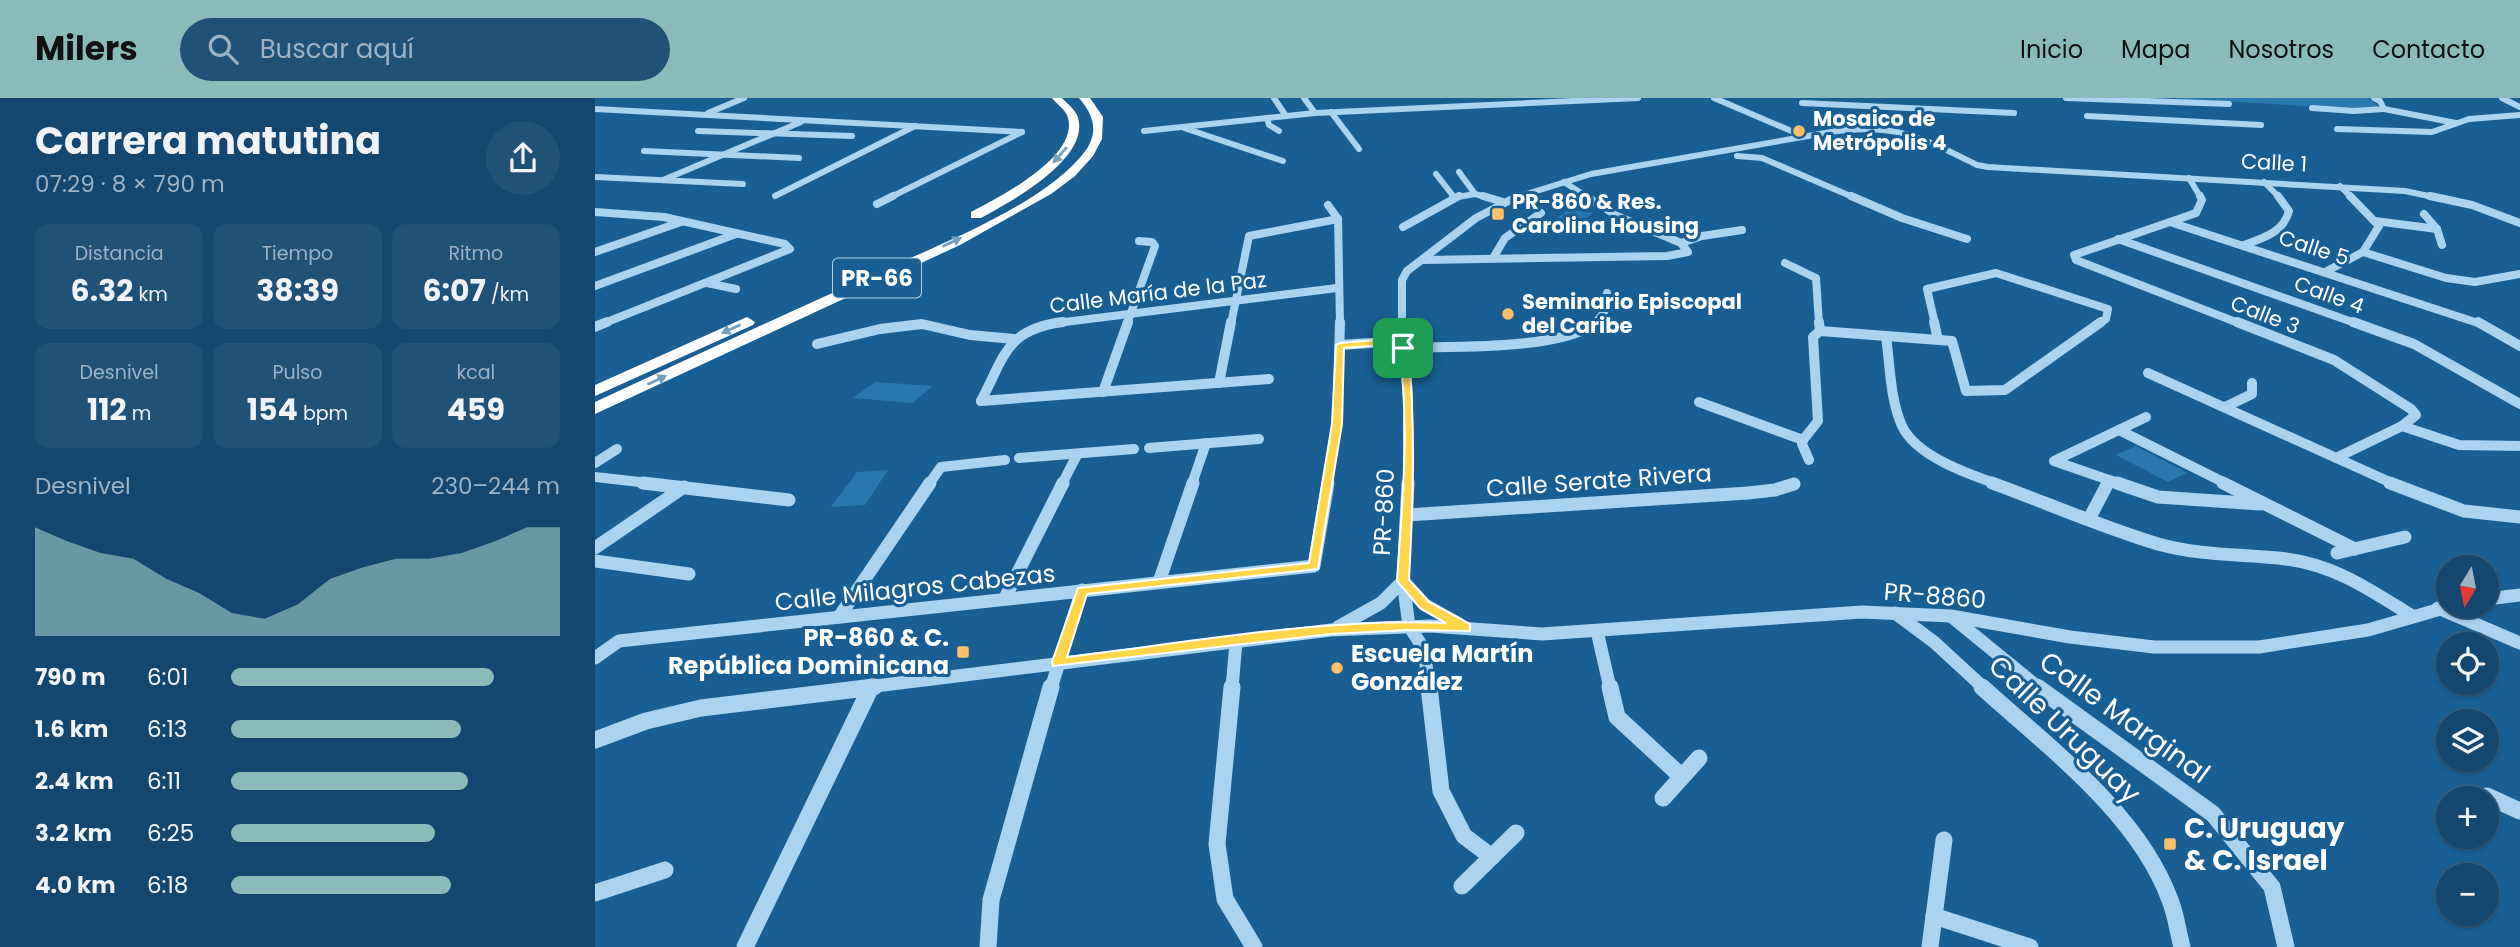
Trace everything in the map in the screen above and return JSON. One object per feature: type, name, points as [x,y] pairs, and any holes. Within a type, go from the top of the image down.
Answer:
[{"type":"highway","name":"PR-66","points":[[595,391],[917,245],[1014,192],[1054,162],[1072,139],[1075,119],[1057,98]]},
{"type":"highway","name":"PR-66","points":[[595,409],[970,234],[1034,199],[1078,166],[1094,145],[1100,129],[1099,121],[1084,98]]},
{"type":"street","points":[[704,114],[744,98]]},
{"type":"street","points":[[1275,98],[1286,116]]},
{"type":"street","points":[[1304,98],[1315,113]]},
{"type":"street","points":[[1143,131],[1315,113],[1638,98]]},
{"type":"street","points":[[1714,98],[1804,136]]},
{"type":"street","points":[[1927,98],[1931,109]]},
{"type":"street","points":[[2066,98],[2229,104]]},
{"type":"street","points":[[2374,98],[2380,101],[2383,109]]},
{"type":"street","points":[[2502,98],[2520,107]]},
{"type":"street","points":[[2154,102],[2172,121]]},
{"type":"street","points":[[1802,103],[2014,113]]},
{"type":"street","points":[[2312,108],[2354,111],[2383,109],[2456,123]]},
{"type":"street","points":[[595,109],[1022,132],[877,204]]},
{"type":"street","points":[[1331,112],[1359,149]]},
{"type":"street","points":[[2337,129],[2432,132],[2486,116],[2520,115]]},
{"type":"street","points":[[2087,117],[2261,125]]},
{"type":"street","points":[[1267,118],[1269,125],[1279,131]]},
{"type":"street","points":[[663,180],[805,121]]},
{"type":"street","points":[[775,196],[915,125]]},
{"type":"street","points":[[1181,127],[1283,162]]},
{"type":"street","name":"PR-860","points":[[1409,626],[1403,581],[1407,515],[1408,395],[1402,344],[1402,280],[1407,271],[1464,224],[1503,202],[1597,174],[1804,136],[1865,128],[1892,130],[1915,136],[1977,165],[2021,169]]},
{"type":"street","points":[[698,131],[852,136]]},
{"type":"street","points":[[644,151],[799,159]]},
{"type":"street","points":[[1699,157],[1762,158],[1902,218],[1967,239]]},
{"type":"street","name":"Calle 1","points":[[2021,169],[2405,191],[2439,197],[2520,223]]},
{"type":"street","points":[[1459,172],[1475,194]]},
{"type":"street","points":[[1436,174],[1454,197]]},
{"type":"street","points":[[595,177],[743,184]]},
{"type":"street","points":[[2075,259],[2074,255],[2196,213],[2202,200],[2189,178]]},
{"type":"street","points":[[1423,260],[1667,256],[1688,252],[1681,243],[1617,216],[1564,182]]},
{"type":"street","points":[[2244,245],[2280,229],[2288,221],[2289,212],[2279,197],[2263,182]]},
{"type":"street","points":[[2344,189],[2379,226],[2363,252],[2446,278],[2475,282],[2520,274]]},
{"type":"street","points":[[1403,227],[1454,197],[1475,194],[1503,202]]},
{"type":"street","points":[[1219,383],[1249,236],[1338,219],[1328,205]]},
{"type":"street","points":[[595,212],[624,212],[681,222],[785,244],[790,249],[595,327]]},
{"type":"street","points":[[1493,258],[1493,251],[1501,242],[1541,213]]},
{"type":"street","points":[[2424,214],[2437,229],[2442,246]]},
{"type":"street","name":"Calle Milagros Cabezas","points":[[595,658],[619,641],[1314,566],[1337,424],[1340,345],[1338,219]]},
{"type":"street","points":[[2375,221],[2437,229]]},
{"type":"street","points":[[595,252],[681,222]]},
{"type":"street","name":"Calle 5","points":[[2173,223],[2444,310]]},
{"type":"street","points":[[1681,243],[1702,236],[1742,230]]},
{"type":"street","points":[[595,286],[737,234]]},
{"type":"street","name":"Calle 4","points":[[2118,239],[2414,344],[2520,404]]},
{"type":"street","points":[[1103,392],[1155,246],[1152,242],[1139,241]]},
{"type":"street","name":"Calle 4","points":[[2325,272],[2363,252]]},
{"type":"street","name":"Calle 3","points":[[2075,259],[2334,360],[2411,408],[2416,415],[2402,426]]},
{"type":"street","points":[[1785,263],[1816,278],[1819,331],[1813,337],[1818,421],[1802,444],[1809,460]]},
{"type":"street","points":[[1819,331],[1938,340],[1952,341],[1966,391],[2005,390],[2106,319],[2108,309],[1996,272],[1927,289],[1938,340]]},
{"type":"street","points":[[706,283],[736,289]]},
{"type":"street","name":"Calle María de la Paz","points":[[1014,339],[1041,325],[1337,288]]},
{"type":"street","points":[[1340,345],[1565,338],[1593,325],[1604,315],[1607,293]]},
{"type":"street","points":[[2444,310],[2475,320],[2520,346]]},
{"type":"street","points":[[817,344],[880,329],[922,324],[970,335],[1014,339],[981,401]]},
{"type":"street","points":[[1885,336],[1896,406],[1903,428],[1914,442],[1952,468],[2159,544],[2192,552],[2287,559],[2323,567],[2352,578],[2411,617]]},
{"type":"street","points":[[2148,373],[2417,495],[2464,511],[2520,517]]},
{"type":"street","points":[[981,401],[1269,379]]},
{"type":"street","points":[[2225,407],[2252,394],[2252,383]]},
{"type":"street","points":[[1699,402],[1803,440]]},
{"type":"street","points":[[2146,416],[2054,461],[2158,496],[2267,505]]},
{"type":"street","points":[[2336,458],[2402,426],[2459,445],[2520,446]]},
{"type":"street","points":[[2119,430],[2355,549]]},
{"type":"street","points":[[1149,448],[1259,439]]},
{"type":"street","points":[[1159,582],[1206,443]]},
{"type":"street","points":[[595,463],[617,449]]},
{"type":"street","points":[[1019,458],[1134,449]]},
{"type":"street","points":[[1005,598],[1077,454]]},
{"type":"street","points":[[839,617],[941,467],[1005,460]]},
{"type":"street","points":[[595,477],[789,500]]},
{"type":"street","points":[[2089,519],[2109,480]]},
{"type":"street","name":"Calle Serate Rivera","points":[[1407,515],[1748,493],[1775,490],[1794,484]]},
{"type":"street","points":[[595,548],[684,487]]},
{"type":"street","points":[[2337,553],[2405,537]]},
{"type":"street","points":[[595,561],[689,574]]},
{"type":"street","points":[[1331,630],[1376,609],[1392,596],[1403,581],[1425,605],[1465,628]]},
{"type":"street","points":[[988,947],[991,901],[1058,662],[1082,590]]},
{"type":"street","points":[[2499,598],[2520,595]]},
{"type":"street","name":"PR-8860","points":[[1409,626],[1542,634],[1819,614],[1895,613],[1951,616],[2070,637],[2154,647],[2271,645],[2368,630],[2436,610]]},
{"type":"street","name":"Calle Uruguay","points":[[1895,613],[1934,642],[2111,805],[2134,834],[2170,898],[2182,947]]},
{"type":"street","name":"Calle Marginal","points":[[1951,616],[2059,705],[2213,814],[2272,887],[2287,947]]},
{"type":"street","points":[[2468,618],[2520,643]]},
{"type":"street","points":[[595,740],[646,722],[701,708],[1331,630],[1409,626],[1424,649],[1441,790],[1464,836],[1492,857]]},
{"type":"street","points":[[1597,631],[1617,717],[1681,776]]},
{"type":"street","points":[[1236,642],[1217,844],[1225,899],[1254,947]]},
{"type":"street","points":[[745,947],[871,686]]},
{"type":"street","points":[[1663,797],[1699,758]]},
{"type":"street","points":[[2499,801],[2520,811]]},
{"type":"street","points":[[1462,886],[1516,833]]},
{"type":"street","points":[[1930,947],[1944,840]]},
{"type":"street","points":[[595,893],[665,870]]},
{"type":"street","points":[[1934,916],[2030,947]]},
{"type":"shaded area","points":[[2176,98],[2369,98],[2379,107],[2366,110],[2225,101],[2180,102]]},
{"type":"shaded area","points":[[1569,209],[1593,213],[1575,228],[1550,224]]},
{"type":"shaded area","points":[[875,382],[933,386],[912,403],[853,398]]},
{"type":"shaded area","points":[[2136,446],[2187,473],[2168,482],[2116,455]]},
{"type":"shaded area","points":[[888,470],[865,505],[831,507],[857,472]]},
{"type":"place","name":"Mosaico de Metrópolis 4","points":[[1799,131]]},
{"type":"place","name":"PR-860 & Res. Carolina Housing","points":[[1498,214]]},
{"type":"place","name":"Seminario Episcopal del Caribe","points":[[1508,314]]},
{"type":"place","name":"PR-860 & C. República Dominicana","points":[[963,652]]},
{"type":"place","name":"Escuela Martín González","points":[[1337,668]]},
{"type":"place","name":"C. Uruguay & C. Israel","points":[[2170,844]]},
{"type":"route","points":[[1402,341],[1403,348],[1408,395],[1409,467],[1403,581],[1425,605],[1465,628],[1409,626],[1331,630],[1058,662],[1082,590],[1314,566],[1337,424],[1340,345],[1402,341]]}]
